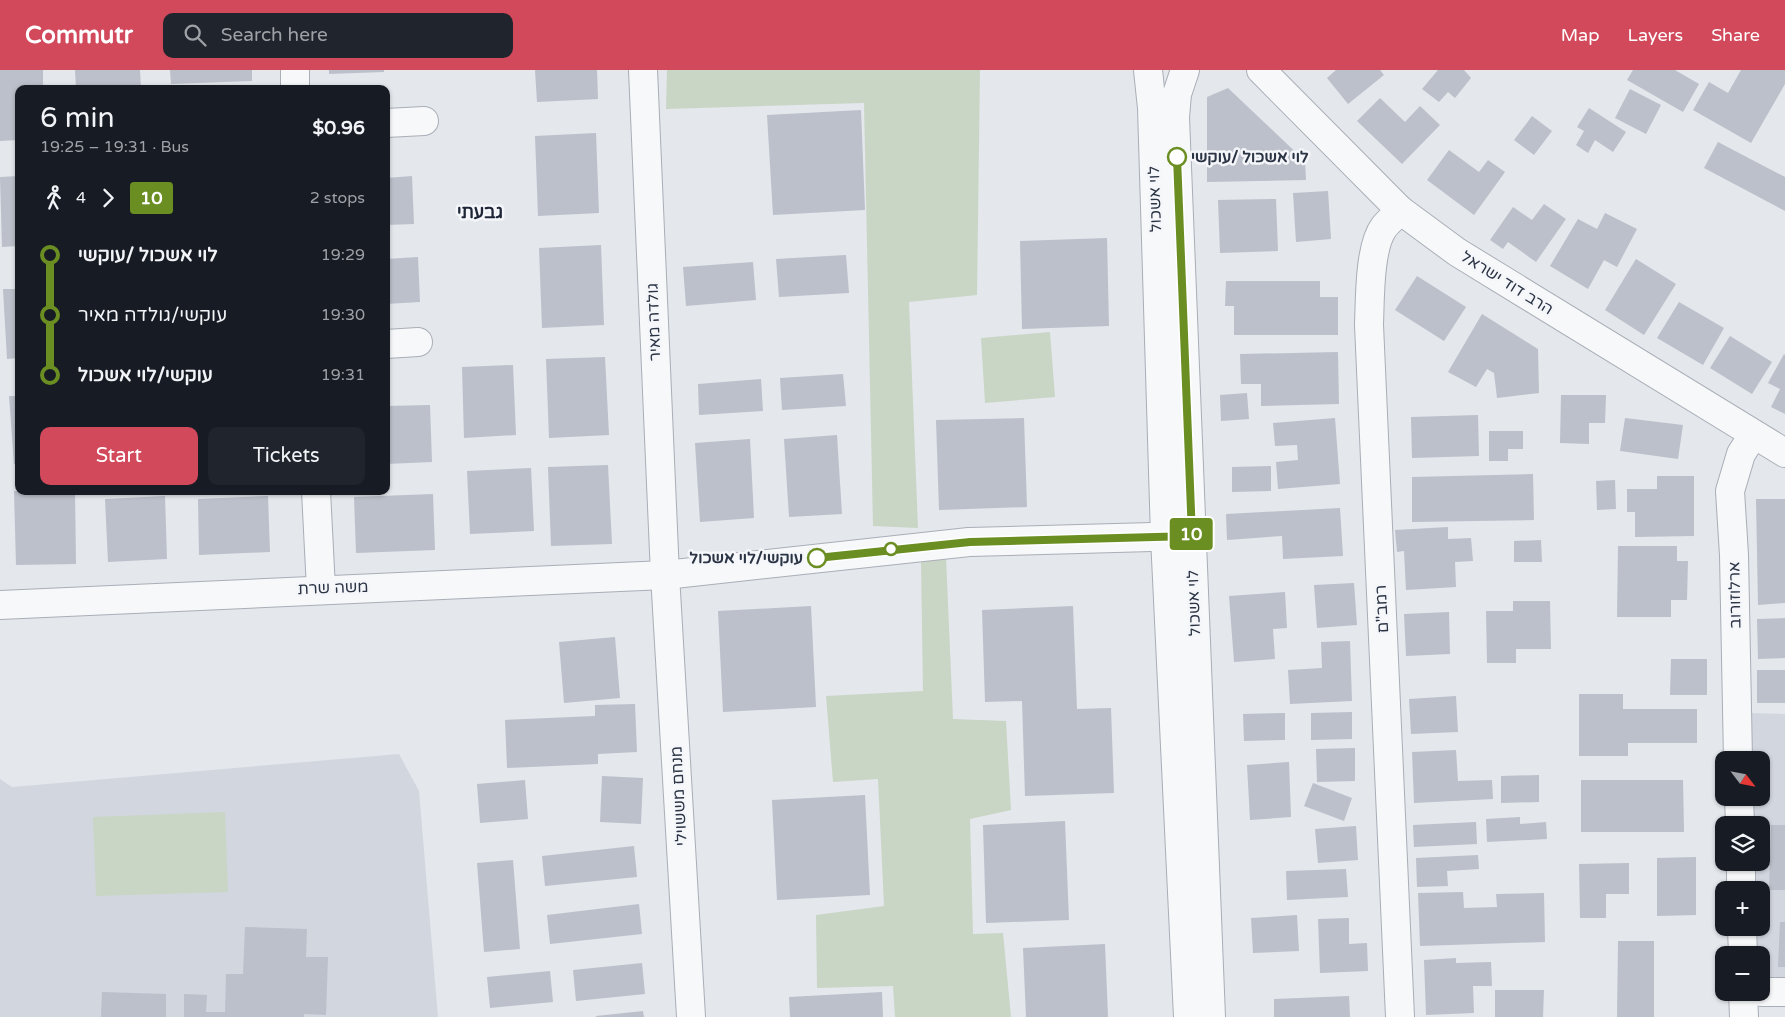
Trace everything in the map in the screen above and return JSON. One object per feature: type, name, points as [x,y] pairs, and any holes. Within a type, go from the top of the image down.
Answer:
[{"type":"street","points":[[295,70],[296,85]]},
{"type":"street","name":"גולדה מאיר","points":[[643,70],[665,575]]},
{"type":"street","name":"לוי אשכול","points":[[1148,70],[1152,108],[1160,341],[1178,536],[1211,1017]]},
{"type":"street","name":"לוי אשכול","points":[[1185,70],[1177,94],[1175,117],[1178,536],[1188,1017]]},
{"type":"street","name":"הרב דוד ישראל","points":[[1261,70],[1400,210],[1457,252],[1785,453]]},
{"type":"street","points":[[390,123],[424,121]]},
{"type":"street","name":"רמב\"ם","points":[[1400,210],[1383,229],[1375,254],[1370,287],[1369,325],[1400,1017]]},
{"type":"street","points":[[390,344],[418,342]]},
{"type":"street","name":"ארלוזורוב","points":[[1738,751],[1734,554],[1730,491],[1741,454],[1753,435]]},
{"type":"street","points":[[316,495],[321,589]]},
{"type":"street","name":"משה שרת","points":[[0,605],[321,589],[665,575],[970,542],[1178,536]]},
{"type":"street","name":"מנחם מששוילי","points":[[665,575],[691,1017]]},
{"type":"street","points":[[1770,992],[1785,992]]},
{"type":"street","points":[[1743,1001],[1744,1017]]},
{"type":"shaded area","points":[[1747,713],[1785,714],[1785,983],[1770,984],[1770,946],[1753,946],[1752,936],[1770,936],[1770,881],[1751,881],[1751,871],[1770,871],[1770,816],[1750,816],[1749,806],[1770,806],[1770,751],[1748,751]]},
{"type":"shaded area","points":[[399,754],[419,791],[438,1017],[0,1017],[0,779],[12,787]]},
{"type":"green space","points":[[667,70],[980,70],[977,295],[909,302],[918,528],[873,526],[864,103],[666,109]]},
{"type":"green space","points":[[1050,332],[1055,397],[985,403],[981,338]]},
{"type":"green space","points":[[946,557],[953,719],[1006,721],[1011,810],[970,819],[973,934],[1003,933],[1011,1017],[895,1017],[893,986],[817,988],[816,915],[884,906],[878,779],[833,782],[826,696],[923,691],[921,562]]},
{"type":"green space","points":[[225,812],[228,892],[96,896],[93,817]]},
{"type":"building","points":[[0,70],[43,70],[43,85],[15,85],[15,140],[0,141]]},
{"type":"building","points":[[75,70],[140,70],[141,85],[76,85]]},
{"type":"building","points":[[170,70],[252,70],[252,81],[171,84]]},
{"type":"building","points":[[329,70],[384,70],[384,72],[329,74]]},
{"type":"building","points":[[535,70],[597,70],[598,99],[537,102]]},
{"type":"building","points":[[1336,70],[1380,70],[1384,75],[1348,104],[1327,78]]},
{"type":"building","points":[[1438,70],[1464,70],[1471,78],[1455,98],[1448,92],[1439,102],[1422,89]]},
{"type":"building","points":[[1633,70],[1675,70],[1699,84],[1683,112],[1627,80]]},
{"type":"building","points":[[1741,70],[1785,70],[1785,84],[1751,143],[1693,110],[1709,82],[1728,93]]},
{"type":"building","points":[[1228,88],[1305,161],[1306,180],[1207,182],[1207,97]]},
{"type":"building","points":[[1630,89],[1661,105],[1646,134],[1615,118]]},
{"type":"building","points":[[1380,98],[1405,122],[1420,106],[1440,125],[1402,164],[1357,121]]},
{"type":"building","points":[[1589,108],[1626,132],[1613,152],[1595,140],[1588,153],[1576,145],[1584,131],[1577,127]]},
{"type":"building","points":[[861,110],[865,210],[773,215],[767,115]]},
{"type":"building","points":[[1532,116],[1552,131],[1534,155],[1514,140]]},
{"type":"building","points":[[596,133],[599,213],[538,216],[535,136]]},
{"type":"building","points":[[1718,142],[1785,177],[1785,211],[1704,168]]},
{"type":"building","points":[[1449,150],[1479,172],[1488,160],[1505,172],[1474,215],[1427,180]]},
{"type":"building","points":[[15,176],[15,246],[2,247],[0,177]]},
{"type":"building","points":[[412,176],[414,224],[390,225],[390,178]]},
{"type":"building","points":[[1328,191],[1331,239],[1296,242],[1293,193]]},
{"type":"building","points":[[1276,199],[1278,251],[1220,253],[1218,200]]},
{"type":"building","points":[[1544,204],[1566,219],[1536,262],[1508,242],[1503,249],[1490,240],[1513,207],[1532,220]]},
{"type":"building","points":[[1605,213],[1637,229],[1617,267],[1604,260],[1588,289],[1550,266],[1578,219],[1597,229]]},
{"type":"building","points":[[1107,238],[1109,326],[1022,329],[1020,241]]},
{"type":"building","points":[[601,245],[604,325],[542,328],[539,248]]},
{"type":"building","points":[[846,255],[849,293],[779,297],[776,259]]},
{"type":"building","points":[[418,257],[420,302],[390,304],[390,259]]},
{"type":"building","points":[[1636,259],[1676,284],[1644,335],[1605,310]]},
{"type":"building","points":[[753,262],[756,300],[686,306],[683,267]]},
{"type":"building","points":[[1417,276],[1466,307],[1444,341],[1395,310]]},
{"type":"building","points":[[1226,281],[1320,281],[1320,297],[1338,297],[1338,335],[1234,335],[1234,306],[1225,306]]},
{"type":"building","points":[[3,289],[15,289],[15,358],[7,359]]},
{"type":"building","points":[[1679,302],[1724,328],[1703,365],[1657,338]]},
{"type":"building","points":[[1482,314],[1538,349],[1539,393],[1497,398],[1494,373],[1487,369],[1476,387],[1448,372]]},
{"type":"building","points":[[1730,336],[1772,362],[1752,394],[1710,368]]},
{"type":"building","points":[[1338,352],[1339,404],[1261,406],[1261,384],[1241,384],[1240,354]]},
{"type":"building","points":[[1784,354],[1785,414],[1771,407],[1780,389],[1768,383]]},
{"type":"building","points":[[605,357],[609,435],[549,438],[546,359]]},
{"type":"building","points":[[513,365],[516,435],[464,438],[462,367]]},
{"type":"building","points":[[843,374],[846,406],[782,410],[780,378]]},
{"type":"building","points":[[761,379],[763,411],[699,415],[698,384]]},
{"type":"building","points":[[1247,393],[1249,419],[1221,421],[1220,395]]},
{"type":"building","points":[[1561,395],[1606,395],[1605,423],[1589,423],[1589,444],[1560,443]]},
{"type":"building","points":[[9,396],[15,396],[14,464]]},
{"type":"building","points":[[430,405],[432,462],[390,464],[390,406]]},
{"type":"building","points":[[1478,415],[1479,456],[1412,458],[1411,417]]},
{"type":"building","points":[[1024,418],[1027,507],[939,510],[936,420]]},
{"type":"building","points":[[1335,418],[1340,484],[1278,489],[1276,462],[1298,460],[1297,445],[1275,446],[1273,423]]},
{"type":"building","points":[[1625,418],[1683,425],[1678,459],[1620,451]]},
{"type":"building","points":[[1489,431],[1523,431],[1523,449],[1508,449],[1508,461],[1489,461]]},
{"type":"building","points":[[837,435],[842,514],[789,517],[784,439]]},
{"type":"building","points":[[750,439],[754,518],[700,522],[695,443]]},
{"type":"building","points":[[608,465],[612,544],[551,546],[548,467]]},
{"type":"building","points":[[1271,466],[1271,491],[1232,492],[1232,467]]},
{"type":"building","points":[[531,468],[534,531],[470,534],[467,471]]},
{"type":"building","points":[[1533,474],[1534,520],[1412,522],[1412,477]]},
{"type":"building","points":[[1657,476],[1694,476],[1694,536],[1635,537],[1635,512],[1627,512],[1627,489],[1657,489]]},
{"type":"building","points":[[1615,480],[1616,509],[1597,510],[1596,481]]},
{"type":"building","points":[[14,491],[15,495],[75,495],[76,564],[16,565]]},
{"type":"building","points":[[433,494],[435,550],[356,553],[354,497]]},
{"type":"building","points":[[165,496],[167,559],[108,562],[105,499]]},
{"type":"building","points":[[268,496],[270,552],[199,555],[198,499]]},
{"type":"building","points":[[1756,499],[1785,499],[1785,603],[1758,605]]},
{"type":"building","points":[[1340,508],[1343,556],[1283,559],[1282,536],[1227,540],[1226,514]]},
{"type":"building","points":[[1448,527],[1448,539],[1471,538],[1473,561],[1455,562],[1456,587],[1406,590],[1404,551],[1397,552],[1395,530]]},
{"type":"building","points":[[1541,540],[1542,562],[1514,562],[1514,541]]},
{"type":"building","points":[[1618,546],[1677,546],[1677,561],[1688,561],[1687,600],[1671,600],[1671,617],[1617,617]]},
{"type":"building","points":[[1354,583],[1357,625],[1317,628],[1314,585]]},
{"type":"building","points":[[1285,592],[1287,628],[1273,629],[1275,659],[1234,662],[1229,596]]},
{"type":"building","points":[[1513,601],[1550,601],[1551,649],[1516,649],[1516,663],[1487,663],[1486,611],[1513,611]]},
{"type":"building","points":[[811,606],[816,707],[723,712],[718,611]]},
{"type":"building","points":[[1073,606],[1077,709],[1111,708],[1114,793],[1025,796],[1022,701],[985,702],[982,610]]},
{"type":"building","points":[[1449,612],[1450,654],[1406,656],[1404,614]]},
{"type":"building","points":[[1785,618],[1785,658],[1758,659],[1757,619]]},
{"type":"building","points":[[615,637],[620,698],[564,703],[559,642]]},
{"type":"building","points":[[1350,641],[1352,701],[1290,704],[1288,670],[1322,668],[1321,642]]},
{"type":"building","points":[[1671,659],[1707,659],[1707,695],[1670,695]]},
{"type":"building","points":[[1757,670],[1785,670],[1785,703],[1757,703]]},
{"type":"building","points":[[1579,694],[1623,694],[1623,709],[1697,709],[1697,743],[1628,743],[1628,756],[1579,756]]},
{"type":"building","points":[[1456,696],[1458,732],[1411,734],[1409,699]]},
{"type":"building","points":[[635,704],[637,752],[598,754],[598,764],[507,768],[505,720],[595,716],[595,705]]},
{"type":"building","points":[[1352,712],[1352,739],[1311,740],[1311,713]]},
{"type":"building","points":[[1285,713],[1285,740],[1244,741],[1243,714]]},
{"type":"building","points":[[1355,748],[1355,781],[1317,782],[1316,749]]},
{"type":"building","points":[[1456,750],[1458,781],[1492,780],[1493,799],[1414,803],[1412,752]]},
{"type":"building","points":[[1289,762],[1291,817],[1250,820],[1247,765]]},
{"type":"building","points":[[1539,775],[1539,802],[1501,803],[1501,776]]},
{"type":"building","points":[[602,776],[643,778],[641,824],[600,822]]},
{"type":"building","points":[[525,780],[528,819],[480,823],[477,784]]},
{"type":"building","points":[[1581,780],[1683,780],[1684,832],[1581,832]]},
{"type":"building","points":[[1313,783],[1352,798],[1344,821],[1304,806]]},
{"type":"building","points":[[865,795],[870,895],[777,900],[772,800]]},
{"type":"building","points":[[1520,817],[1520,824],[1546,822],[1547,839],[1487,842],[1486,819]]},
{"type":"building","points":[[1065,821],[1069,920],[986,923],[983,825]]},
{"type":"building","points":[[1476,822],[1477,844],[1414,847],[1413,825]]},
{"type":"building","points":[[1771,825],[1785,825],[1785,890],[1770,890]]},
{"type":"building","points":[[1356,826],[1358,860],[1318,863],[1315,829]]},
{"type":"building","points":[[634,846],[637,877],[545,886],[542,856]]},
{"type":"building","points":[[1478,855],[1479,869],[1447,871],[1448,886],[1417,887],[1416,858]]},
{"type":"building","points":[[1696,857],[1696,915],[1657,916],[1657,858]]},
{"type":"building","points":[[513,860],[520,949],[484,952],[477,863]]},
{"type":"building","points":[[1629,863],[1629,894],[1606,894],[1606,918],[1580,918],[1579,864]]},
{"type":"building","points":[[1346,869],[1348,897],[1287,900],[1286,871]]},
{"type":"building","points":[[1463,892],[1464,908],[1497,907],[1496,894],[1544,893],[1545,942],[1420,946],[1418,893]]},
{"type":"building","points":[[639,904],[642,934],[550,944],[547,915]]},
{"type":"building","points":[[1297,915],[1299,951],[1253,953],[1251,918]]},
{"type":"building","points":[[1349,918],[1349,944],[1367,943],[1368,971],[1320,973],[1318,919]]},
{"type":"building","points":[[1780,922],[1785,922],[1785,967],[1778,967]]},
{"type":"building","points":[[245,927],[307,929],[306,957],[328,957],[326,1015],[304,1014],[304,1017],[184,1017],[184,994],[207,995],[206,1012],[225,1012],[226,974],[243,974]]},
{"type":"building","points":[[1618,941],[1654,941],[1654,1017],[1617,1017]]},
{"type":"building","points":[[1105,944],[1108,1017],[1026,1017],[1023,948]]},
{"type":"building","points":[[1456,958],[1456,963],[1491,962],[1492,986],[1473,986],[1474,1013],[1426,1015],[1424,960]]},
{"type":"building","points":[[642,963],[645,994],[576,1001],[573,970]]},
{"type":"building","points":[[550,971],[553,1002],[490,1008],[487,977]]},
{"type":"building","points":[[1495,990],[1544,990],[1543,1017],[1495,1017]]},
{"type":"building","points":[[102,992],[166,994],[166,1017],[101,1017]]},
{"type":"building","points":[[882,992],[883,1017],[790,1017],[789,997]]},
{"type":"building","points":[[1349,996],[1350,1017],[1274,1017],[1274,999]]},
{"type":"building","points":[[643,1011],[644,1017],[596,1017],[596,1016]]},
{"type":"bus line","name":"10","points":[[817,558],[970,542],[1192,536],[1177,157]]},
{"type":"place","name":"לוי אשכול /עוקשי","points":[[1177,157]]},
{"type":"place","name":"עוקשי/לוי אשכול","points":[[817,558]]},
{"type":"district","name":"גבעתי","points":[[480,212]]}]
